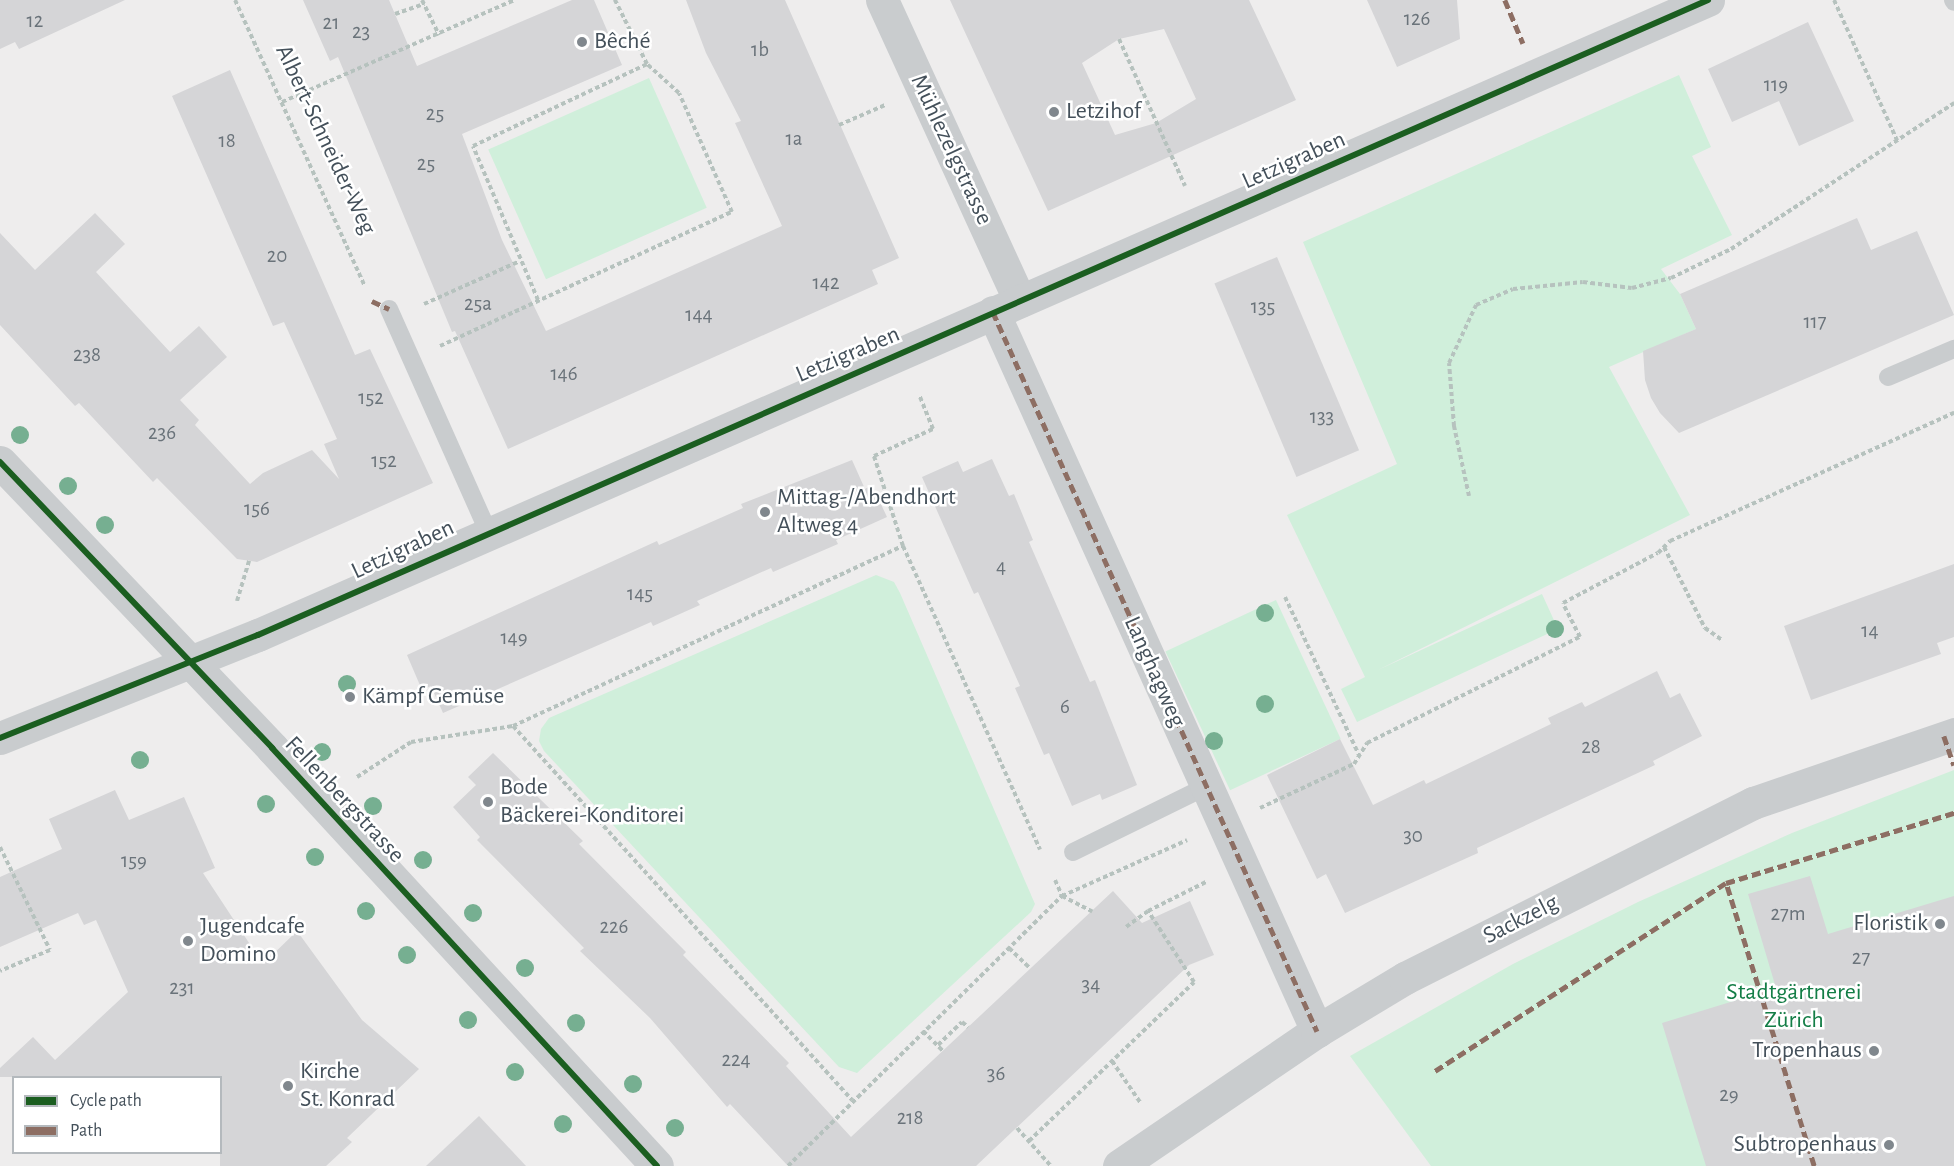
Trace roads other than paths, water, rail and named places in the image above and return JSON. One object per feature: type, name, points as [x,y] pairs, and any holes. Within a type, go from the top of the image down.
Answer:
[{"type":"street","name":"Mühlezelgstrasse","points":[[882,0],[1006,307]]},
{"type":"street","name":"Letzigraben","points":[[0,738],[258,635],[488,531],[1708,0]]},
{"type":"street","name":"Langhagweg","points":[[1006,307],[1205,787],[1317,1031]]},
{"type":"street","name":"Fellenbergstrasse","points":[[0,462],[189,661],[657,1166]]},
{"type":"street","name":"Sackzelg","points":[[1119,1166],[1317,1031],[1405,978],[1753,803],[1954,734]]},
{"type":"lane","points":[[391,314],[488,531]]},
{"type":"lane","points":[[1888,377],[1954,349]]},
{"type":"lane","points":[[1073,852],[1205,787]]},
{"type":"place","name":"Bêché","points":[[582,42]]},
{"type":"place","name":"Letzihof","points":[[1054,112]]},
{"type":"place","name":"Mittag-/Abendhort Altweg 4","points":[[765,512]]},
{"type":"place","name":"Kämpf Gemüse","points":[[350,697]]},
{"type":"place","name":"Bode Bäckerei-Konditorei","points":[[488,802]]},
{"type":"place","name":"Floristik","points":[[1940,924]]},
{"type":"place","name":"Jugendcafe Domino","points":[[188,941]]},
{"type":"place","name":"Tropenhaus","points":[[1874,1051]]},
{"type":"place","name":"Kirche St. Konrad","points":[[288,1086]]},
{"type":"place","name":"Subtropenhaus","points":[[1889,1145]]},
{"type":"park label","name":"Stadtgärtnerei Zürich","points":[[1794,1007]]}]
